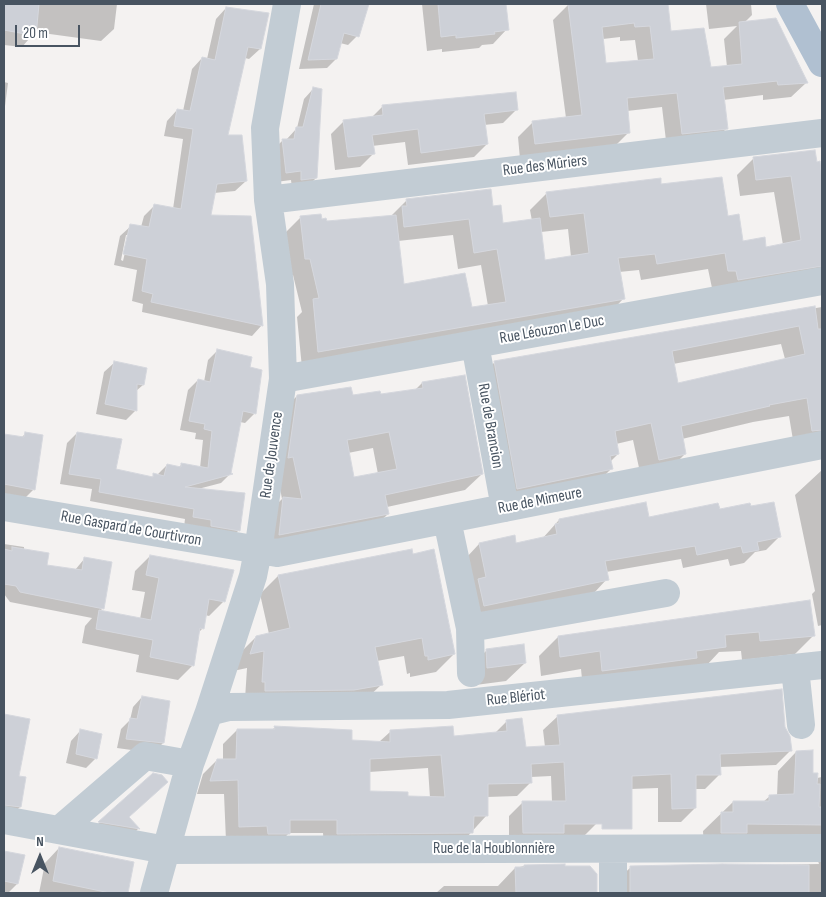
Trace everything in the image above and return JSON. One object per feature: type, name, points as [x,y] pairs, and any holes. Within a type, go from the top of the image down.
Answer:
[{"type":"main road","points":[[790,4],[822,63]]},
{"type":"street","name":"Rue de Jouvence","points":[[153,892],[190,764],[253,576],[258,551],[283,378],[280,284],[268,200],[265,128],[287,4]]},
{"type":"street","name":"Rue des Mûriers","points":[[268,200],[822,133]]},
{"type":"street","name":"Rue Léouzon Le Duc","points":[[283,378],[822,281]]},
{"type":"street","name":"Rue de Brancion","points":[[475,344],[505,508]]},
{"type":"street","name":"Rue de Mimeure","points":[[258,551],[277,553],[822,445]]},
{"type":"street","name":"Rue Gaspard de Courtivron","points":[[4,507],[258,551]]},
{"type":"street","points":[[447,520],[470,628],[471,673]]},
{"type":"street","points":[[470,628],[666,593]]},
{"type":"street","name":"Rue Blériot","points":[[209,712],[229,708],[448,705],[822,665]]},
{"type":"street","points":[[795,668],[801,725]]},
{"type":"street","points":[[59,830],[145,756],[190,764]]},
{"type":"street","name":"Rue de la Houblonnière","points":[[4,820],[166,850],[822,848]]},
{"type":"street","points":[[613,849],[614,893]]},
{"type":"building","points":[[4,4],[39,4],[36,36],[4,30]]},
{"type":"building","points":[[321,4],[369,4],[359,37],[344,33],[337,59],[308,60]]},
{"type":"building","points":[[438,4],[506,4],[509,30],[494,32],[495,34],[456,38],[456,35],[441,37]]},
{"type":"building","points":[[568,4],[668,4],[671,31],[704,28],[711,67],[742,64],[739,22],[776,18],[808,83],[778,85],[777,81],[723,87],[728,129],[682,134],[677,93],[627,98],[630,133],[535,144],[532,121],[582,115]],"holes":[[[634,23],[635,27],[650,26],[654,59],[606,63],[602,27]]]},
{"type":"building","points":[[226,7],[269,13],[261,49],[248,47],[228,135],[242,135],[247,181],[217,184],[211,215],[251,216],[263,326],[151,302],[153,294],[142,291],[147,259],[123,254],[130,224],[149,227],[154,204],[181,209],[193,129],[174,126],[177,109],[190,111],[202,57],[215,60]]},
{"type":"building","points":[[313,87],[322,89],[317,178],[301,180],[301,171],[286,173],[282,139],[294,139],[296,127],[303,127]]},
{"type":"building","points":[[516,92],[518,110],[484,114],[488,144],[421,153],[418,129],[372,135],[375,154],[348,157],[343,120],[383,115],[382,105]]},
{"type":"building","points":[[815,150],[817,162],[820,161],[822,180],[822,266],[738,280],[736,271],[728,271],[725,253],[657,264],[655,254],[618,258],[625,299],[318,352],[313,299],[319,298],[310,259],[305,259],[300,216],[321,214],[322,219],[326,218],[327,221],[396,215],[404,284],[465,273],[472,307],[506,302],[497,249],[474,253],[469,219],[404,227],[402,206],[407,206],[406,199],[491,189],[493,206],[501,205],[503,223],[540,218],[545,260],[589,253],[584,213],[550,217],[546,192],[661,178],[661,184],[722,177],[728,216],[739,214],[743,241],[765,237],[766,247],[801,240],[791,176],[756,180],[753,157]]},
{"type":"building","points":[[815,306],[818,329],[822,329],[822,430],[812,431],[807,398],[681,426],[686,454],[659,460],[651,423],[615,431],[619,454],[610,456],[613,469],[517,489],[494,361]],"holes":[[[799,326],[805,354],[678,383],[672,351]]]},
{"type":"building","points":[[217,349],[252,357],[250,367],[262,370],[256,414],[243,411],[231,473],[233,474],[185,487],[245,493],[240,531],[211,526],[211,520],[193,517],[194,509],[99,492],[101,479],[69,474],[77,432],[122,439],[116,469],[153,477],[153,473],[164,476],[167,464],[181,467],[181,463],[208,468],[212,431],[204,429],[205,424],[189,421],[198,379],[210,382]]},
{"type":"building","points":[[114,361],[147,368],[144,385],[137,384],[137,411],[105,404]]},
{"type":"building","points":[[465,375],[483,474],[385,495],[389,514],[279,535],[283,497],[302,499],[293,457],[288,458],[297,395],[351,387],[353,395],[380,391],[381,394],[423,388],[422,382]],"holes":[[[389,432],[397,469],[354,477],[347,440]]]},
{"type":"building","points":[[25,432],[43,435],[35,490],[4,484],[4,434],[24,437]]},
{"type":"building","points":[[646,502],[649,517],[718,503],[720,509],[750,503],[751,506],[774,502],[781,537],[757,542],[759,550],[743,553],[741,546],[697,555],[695,546],[605,561],[609,580],[484,606],[478,579],[486,577],[479,543],[515,535],[516,543],[557,534],[555,524],[559,523],[559,519]]},
{"type":"building","points":[[12,547],[49,553],[47,565],[82,570],[84,557],[112,562],[104,609],[20,592],[16,586],[4,584],[4,549],[12,551]]},
{"type":"building","points":[[412,549],[413,554],[434,549],[455,654],[428,660],[428,656],[425,656],[422,638],[375,647],[383,685],[354,690],[265,691],[265,682],[262,682],[264,651],[250,654],[256,636],[290,628],[278,575]]},
{"type":"building","points":[[150,555],[234,570],[225,602],[209,599],[204,629],[200,628],[194,666],[150,657],[153,640],[96,629],[99,610],[151,620],[159,578],[146,575]]},
{"type":"building","points":[[810,600],[815,636],[760,641],[759,632],[725,635],[726,647],[696,651],[697,658],[602,671],[600,651],[560,657],[558,636]]},
{"type":"building","points":[[524,644],[526,663],[487,668],[486,649]]},
{"type":"building","points":[[782,689],[785,727],[790,736],[792,751],[720,754],[721,775],[696,775],[696,808],[672,809],[671,774],[632,776],[632,829],[602,829],[602,824],[564,824],[564,833],[523,833],[522,801],[566,801],[564,762],[531,764],[532,783],[488,784],[488,816],[474,816],[473,833],[337,834],[337,820],[290,820],[290,834],[268,834],[267,826],[239,827],[238,780],[210,781],[217,759],[236,759],[237,729],[275,729],[274,726],[352,730],[352,740],[390,742],[390,730],[453,726],[454,736],[507,731],[506,720],[522,718],[526,747],[560,745],[557,715]],"holes":[[[441,755],[445,797],[408,796],[408,792],[370,791],[370,759]]]},
{"type":"building","points":[[142,696],[170,701],[164,743],[126,739],[130,718],[137,719]]},
{"type":"building","points":[[4,714],[30,719],[19,776],[26,777],[21,807],[4,805]]},
{"type":"building","points":[[80,729],[102,734],[97,759],[76,754]]},
{"type":"building","points":[[813,750],[813,773],[818,773],[817,784],[820,784],[819,807],[822,807],[822,825],[747,824],[747,833],[721,833],[721,812],[733,812],[733,801],[769,801],[769,795],[794,794],[796,751]]},
{"type":"building","points":[[153,773],[162,775],[168,782],[129,817],[140,829],[98,822]]},
{"type":"building","points":[[59,847],[134,862],[128,893],[110,893],[53,881]]},
{"type":"building","points":[[4,851],[25,855],[18,884],[4,881]]},
{"type":"building","points":[[565,864],[565,866],[590,866],[597,874],[597,893],[516,893],[515,867]]},
{"type":"building","points":[[809,865],[809,893],[630,893],[630,866]]}]
